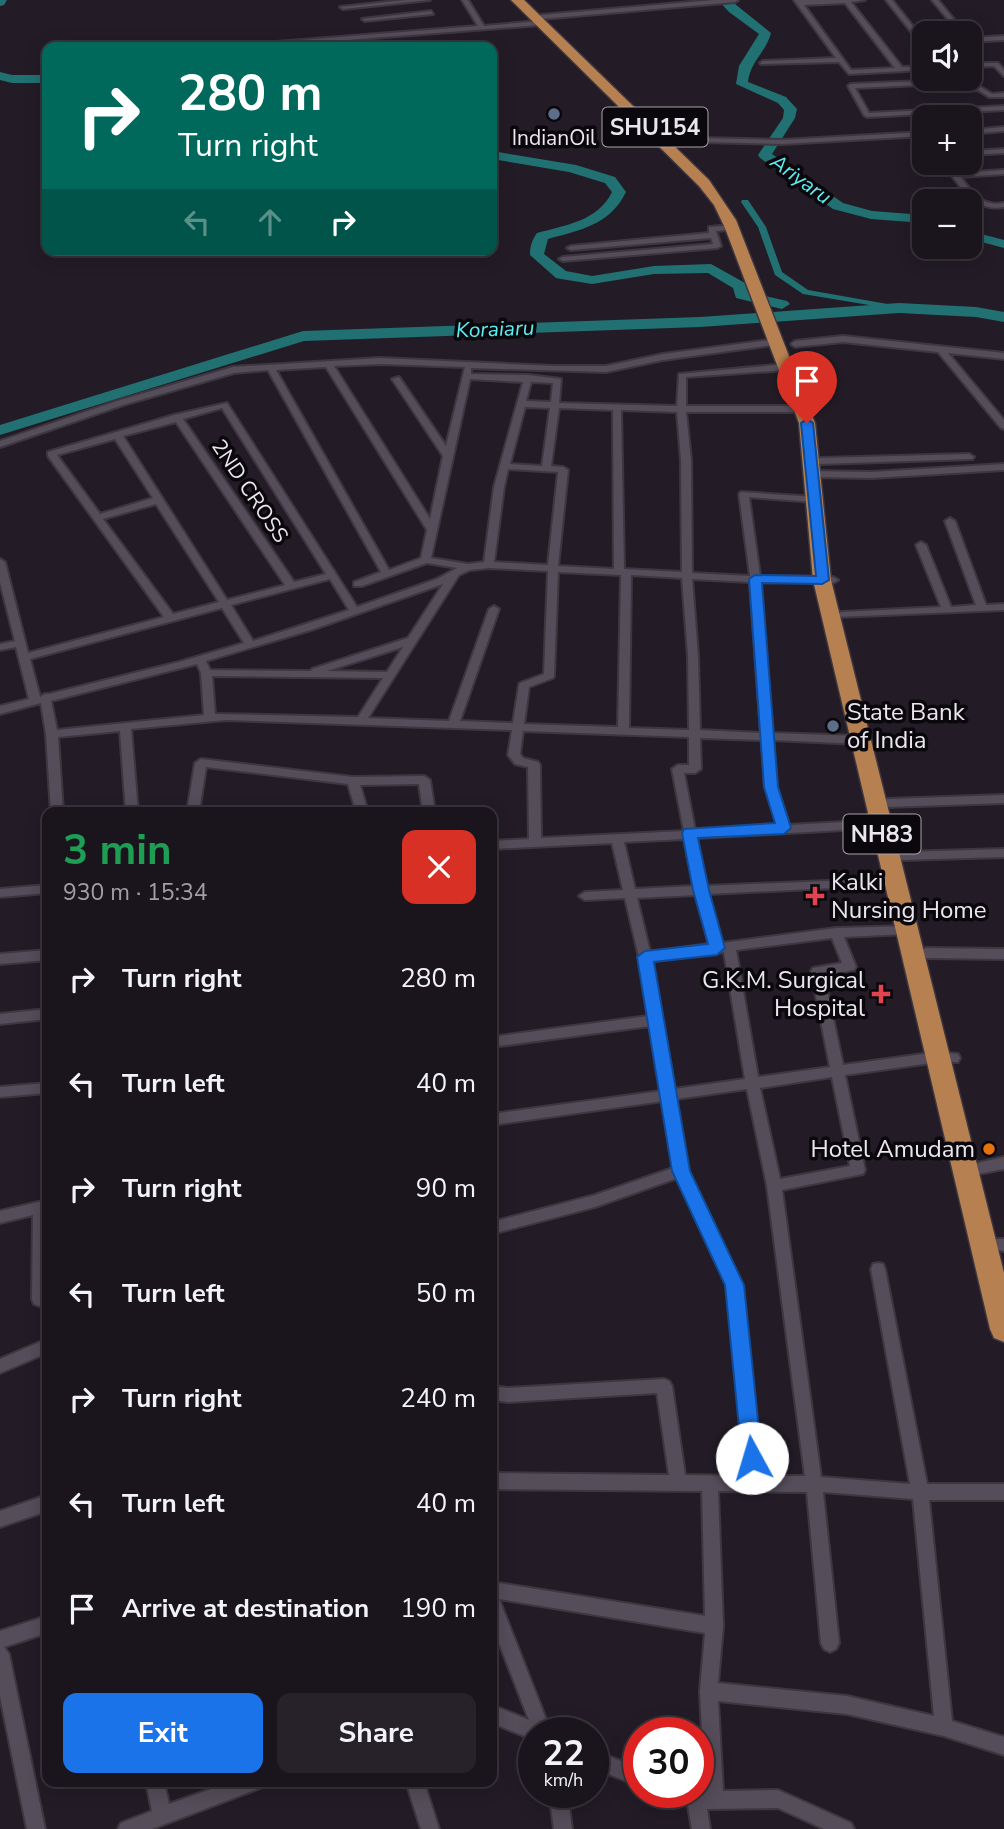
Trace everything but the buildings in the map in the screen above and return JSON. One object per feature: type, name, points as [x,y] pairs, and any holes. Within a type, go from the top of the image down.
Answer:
[{"type":"highway","points":[[517,0],[541,20]]},
{"type":"highway","name":"SHU154","points":[[524,0],[541,20],[663,139],[719,189],[739,217],[756,268]]},
{"type":"highway","name":"NH83","points":[[663,139],[727,211],[734,227],[737,246],[756,268],[777,305]]},
{"type":"highway","name":"NH83","points":[[756,268],[814,398],[817,470],[828,580],[841,615],[881,803],[880,824],[906,929],[1001,1245],[1004,1271]]},
{"type":"highway","name":"NH83","points":[[785,338],[787,367],[803,409],[817,470],[813,499],[860,740],[901,856],[926,953],[1004,1329]]},
{"type":"street","points":[[342,7],[426,0],[440,31]]},
{"type":"street","points":[[465,0],[482,27]]},
{"type":"street","points":[[302,42],[482,27],[734,0]]},
{"type":"street","points":[[798,1],[862,0]]},
{"type":"street","points":[[888,0],[912,29]]},
{"type":"street","points":[[935,0],[952,21]]},
{"type":"street","points":[[798,1],[849,72],[912,68]]},
{"type":"street","points":[[847,1],[900,69]]},
{"type":"street","points":[[357,6],[380,36]]},
{"type":"street","points":[[365,19],[431,13]]},
{"type":"street","points":[[982,39],[1004,38]]},
{"type":"street","points":[[763,63],[841,60]]},
{"type":"street","points":[[982,65],[996,64],[1004,74]]},
{"type":"street","points":[[912,113],[867,115],[851,86],[947,82],[955,89],[979,88],[990,96],[1004,95]]},
{"type":"street","points":[[982,109],[1004,108]]},
{"type":"street","points":[[982,131],[1004,129]]},
{"type":"street","points":[[663,139],[792,142],[912,135]]},
{"type":"street","points":[[982,152],[1004,151]]},
{"type":"street","points":[[982,173],[1004,172]]},
{"type":"street","points":[[956,175],[978,202],[991,207],[1004,205]]},
{"type":"street","points":[[564,259],[717,246],[712,229],[734,227]]},
{"type":"street","points":[[571,248],[713,235]]},
{"type":"street","points":[[468,371],[606,369],[785,338],[843,339],[1004,356]]},
{"type":"street","points":[[941,349],[1004,426]]},
{"type":"street","points":[[0,444],[233,370],[380,361],[558,381],[546,469]]},
{"type":"street","points":[[328,363],[432,530]]},
{"type":"street","points":[[270,367],[387,574]]},
{"type":"street","points":[[787,367],[682,376],[695,769],[678,769],[701,890],[723,948],[774,1186],[814,1484],[830,1643]]},
{"type":"street","points":[[426,560],[468,371]]},
{"type":"street","points":[[489,565],[499,487],[528,378]]},
{"type":"street","points":[[396,379],[448,456]]},
{"type":"street","points":[[522,404],[803,409]]},
{"type":"street","points":[[171,619],[51,454],[117,433],[224,405],[355,611]]},
{"type":"street","points":[[617,407],[623,571],[622,732]]},
{"type":"street","name":"2ND CROSS","points":[[177,418],[291,586]]},
{"type":"street","points":[[117,433],[250,644]]},
{"type":"street","points":[[817,470],[969,457]]},
{"type":"street","points":[[505,467],[563,470],[553,568],[549,676],[524,685],[514,755],[519,761],[534,765],[535,843]]},
{"type":"street","points":[[817,470],[1004,467]]},
{"type":"street","points":[[784,828],[771,787],[755,579],[744,494],[813,499]]},
{"type":"street","points":[[98,518],[158,500]]},
{"type":"street","points":[[950,521],[982,608]]},
{"type":"street","points":[[921,545],[947,610]]},
{"type":"street","points":[[358,584],[426,560],[468,567],[489,565],[755,579],[828,580]]},
{"type":"street","points":[[0,562],[3,595],[51,734],[57,807]]},
{"type":"street","points":[[0,710],[250,644],[441,581],[468,567]]},
{"type":"street","points":[[360,721],[455,573]]},
{"type":"street","points":[[25,657],[333,575]]},
{"type":"street","points":[[841,615],[1004,607]]},
{"type":"street","points":[[453,725],[494,609]]},
{"type":"street","points":[[306,674],[412,640]]},
{"type":"street","points":[[0,647],[21,643]]},
{"type":"street","points":[[200,659],[206,673],[210,716]]},
{"type":"street","points":[[206,673],[390,675]]},
{"type":"street","points":[[51,734],[210,716],[860,740]]},
{"type":"street","points":[[125,727],[132,807]]},
{"type":"street","points":[[194,807],[201,763],[353,781],[424,780],[428,807]]},
{"type":"street","points":[[353,781],[361,807]]},
{"type":"street","points":[[881,803],[1004,799]]},
{"type":"street","points":[[497,845],[618,841],[690,833],[880,824]]},
{"type":"street","points":[[618,841],[645,957],[681,1171],[734,1285],[755,1483]]},
{"type":"street","points":[[901,856],[1004,853]]},
{"type":"street","points":[[585,896],[894,881]]},
{"type":"street","points":[[0,893],[42,889]]},
{"type":"street","points":[[645,957],[836,933],[906,929]]},
{"type":"street","points":[[774,1186],[858,1170],[817,971],[850,967],[836,933]]},
{"type":"street","points":[[926,953],[1004,954]]},
{"type":"street","points":[[0,959],[42,955]]},
{"type":"street","points":[[0,1019],[42,1015]]},
{"type":"street","points":[[497,1041],[656,1020]]},
{"type":"street","points":[[497,1119],[839,1069],[946,1057]]},
{"type":"street","points":[[0,1092],[42,1088]]},
{"type":"street","points":[[978,1168],[1004,1163]]},
{"type":"street","points":[[497,1227],[595,1201],[681,1171]]},
{"type":"street","points":[[0,1217],[42,1207]]},
{"type":"street","points":[[39,1299],[42,1244]]},
{"type":"street","points":[[878,1269],[920,1492],[944,1727]]},
{"type":"street","points":[[0,1366],[42,1348]]},
{"type":"street","points":[[497,1394],[664,1386],[677,1482]]},
{"type":"street","points":[[497,1481],[814,1484],[920,1492],[1004,1492]]},
{"type":"street","points":[[708,1717],[714,1626],[710,1483]]},
{"type":"street","points":[[0,1519],[42,1505]]},
{"type":"street","points":[[497,1591],[714,1626]]},
{"type":"street","points":[[497,1617],[536,1717]]},
{"type":"street","points":[[0,1640],[42,1627]]},
{"type":"street","points":[[0,1654],[6,1708],[37,1829]]},
{"type":"street","points":[[709,1691],[847,1705],[944,1727],[1004,1746]]},
{"type":"street","points":[[497,1716],[518,1725]]},
{"type":"street","points":[[156,1787],[162,1814]]},
{"type":"street","points":[[127,1829],[242,1787]]},
{"type":"street","points":[[417,1787],[430,1829]]},
{"type":"street","points":[[714,1800],[778,1799],[845,1829]]},
{"type":"street","points":[[560,1808],[563,1829]]},
{"type":"street","points":[[701,1829],[704,1808]]},
{"type":"waterway","name":"Ariyaru","points":[[724,0],[733,10],[765,33],[760,46],[745,66],[742,84],[782,100],[791,109],[789,118],[765,155],[838,206],[871,215],[912,218]]},
{"type":"waterway","points":[[0,76],[12,79],[42,79]]},
{"type":"waterway","points":[[497,156],[571,168],[610,180],[619,192],[614,203],[597,218],[542,236],[537,246],[537,255],[561,275],[592,280],[654,270],[711,268],[740,286],[741,295],[782,304]]},
{"type":"waterway","points":[[745,202],[762,227],[778,273],[806,292],[899,308]]},
{"type":"waterway","name":"Ariyaru","points":[[982,238],[1004,244]]},
{"type":"waterway","name":"Koraiaru","points":[[0,430],[303,336],[700,322],[899,308],[976,312],[1004,317]]},
{"type":"place","name":"IndianOil","points":[[554,114]]},
{"type":"place","name":"State Bank of India","points":[[833,726]]},
{"type":"place","name":"Kalki Nursing Home","points":[[815,896]]},
{"type":"place","name":"G.K.M. Surgical Hospital","points":[[881,994]]},
{"type":"place","name":"Hotel Amudam","points":[[989,1149]]},
{"type":"route","points":[[752,1458],[734,1285],[681,1171],[645,957],[717,948],[701,890],[690,833],[784,828],[771,787],[765,736],[755,579],[822,580],[807,423]]}]
